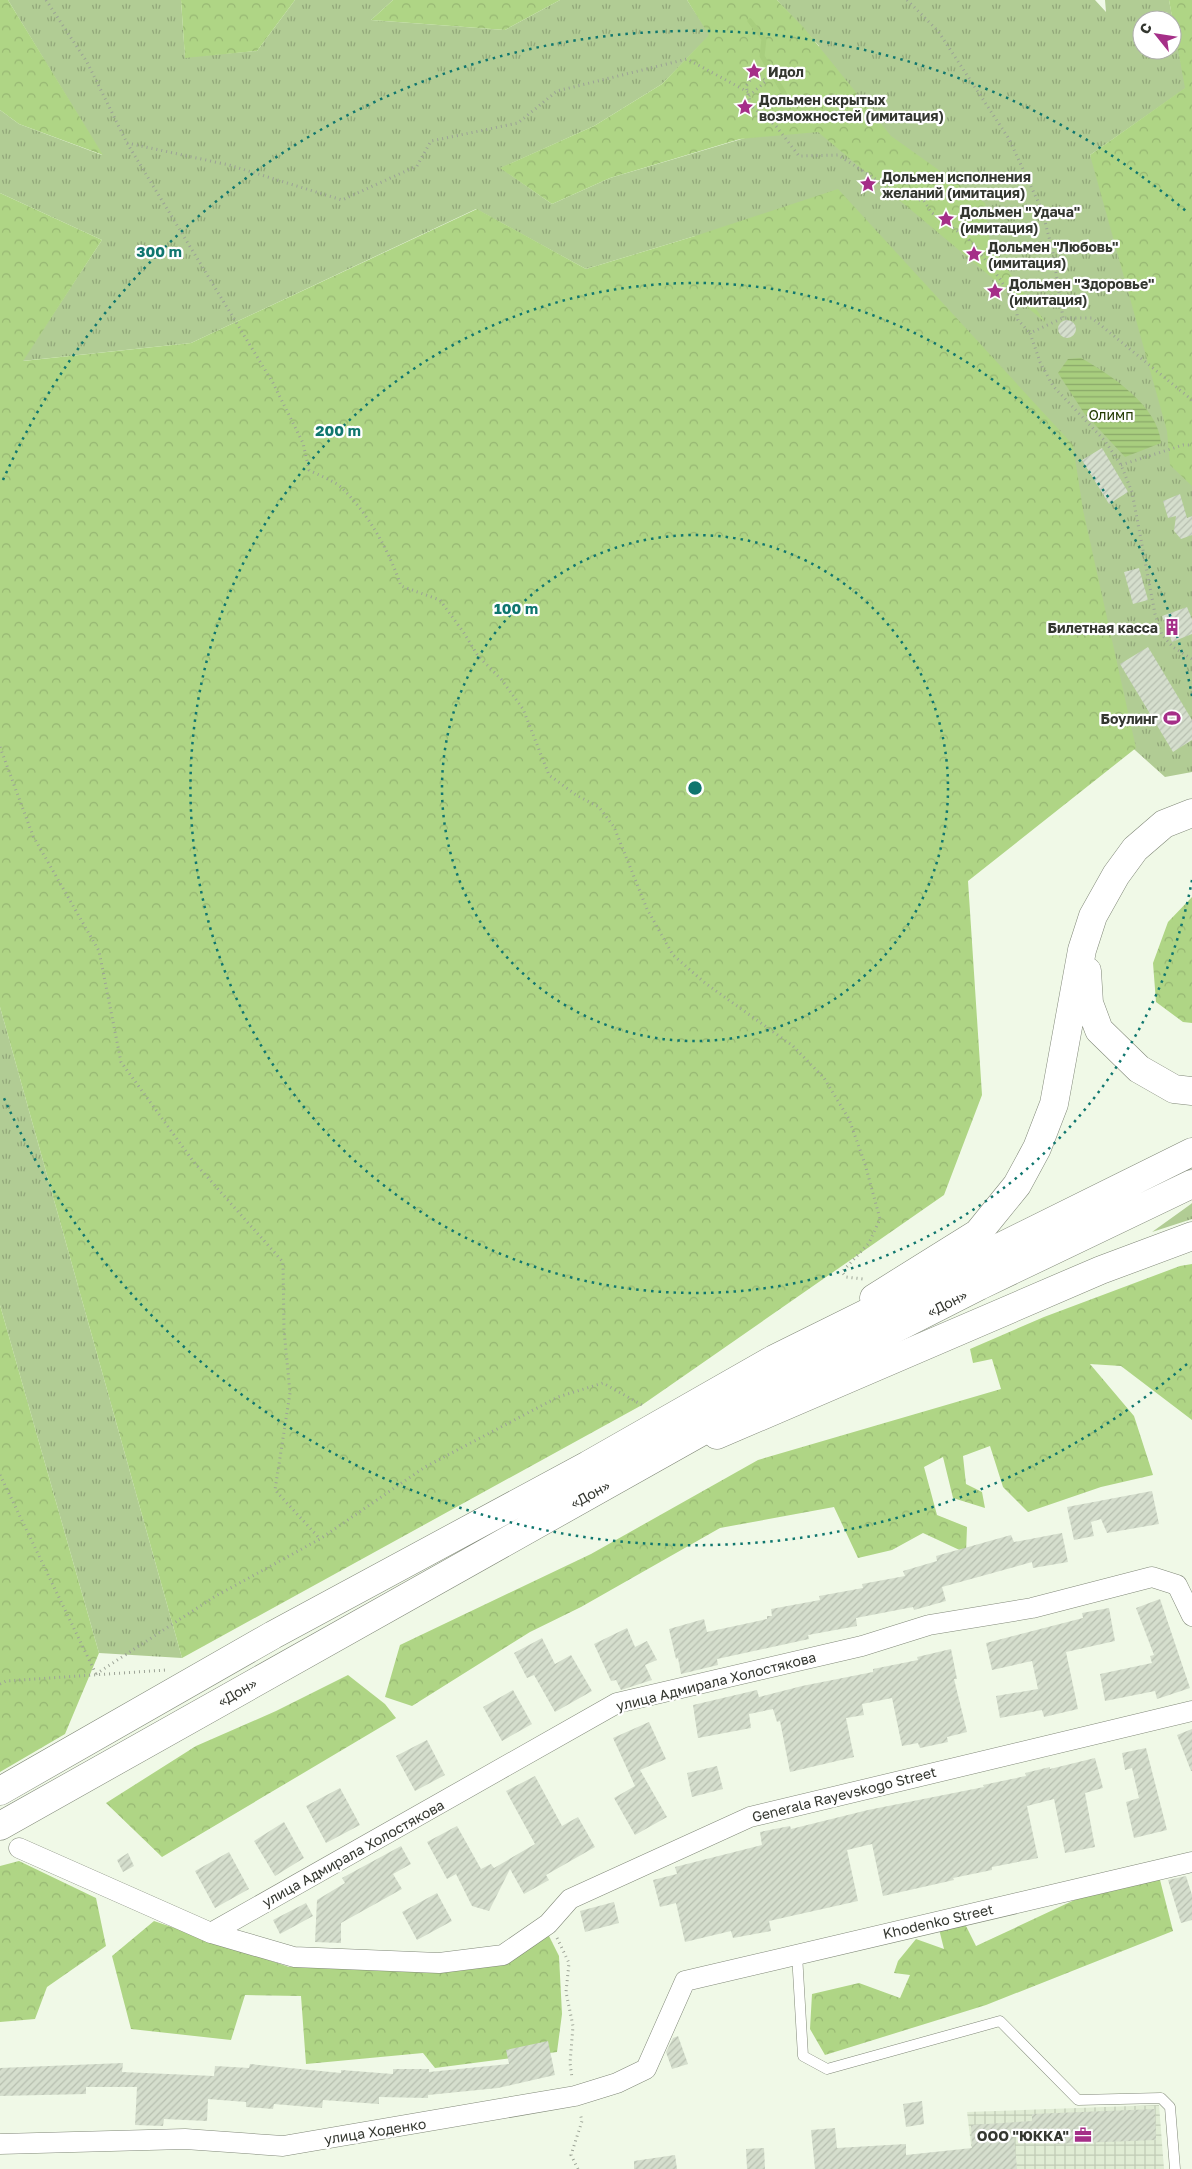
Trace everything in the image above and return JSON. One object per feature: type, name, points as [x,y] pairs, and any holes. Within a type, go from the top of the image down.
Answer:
[{"type":"main road","points":[[774,1359],[978,1233],[1017,1185],[1037,1148],[1054,1104],[1082,950],[1093,916],[1116,875],[1135,849],[1164,824],[1192,813]]},
{"type":"main road","points":[[1116,875],[1098,913],[1090,938],[1087,969],[1089,1003],[1099,1030],[1139,1069],[1174,1088],[1192,1091]]},
{"type":"main road","name":"«Дон»","points":[[0,1791],[273,1635],[588,1465],[774,1359],[1192,1152]]},
{"type":"main road","name":"«Дон»","points":[[0,1826],[788,1383],[979,1286],[1192,1184]]},
{"type":"main road","points":[[604,1486],[747,1421],[1065,1286],[1192,1236]]},
{"type":"street","name":"улица Адмирала Холостякова","points":[[211,1933],[617,1703],[862,1646],[929,1625],[1032,1608],[1152,1577],[1176,1586],[1192,1616]]},
{"type":"street","name":"Generala Rayevskogo Street","points":[[19,1848],[211,1933],[294,1957],[439,1963],[503,1955],[548,1924],[570,1899],[750,1817],[1192,1711]]},
{"type":"street","name":"Khodenko Street","points":[[575,2096],[617,2083],[646,2069],[685,1981],[1192,1862]]},
{"type":"street","name":"улица Ходенко","points":[[0,2144],[185,2139],[283,2146],[575,2096]]},
{"type":"lane","points":[[797,1954],[803,2056],[827,2069],[1000,2021],[1078,2100],[1161,2098],[1170,2107],[1174,2169]]},
{"type":"path","points":[[46,0],[87,62],[127,143],[274,383],[303,443],[309,470],[342,488],[371,523],[392,558],[401,586],[440,600],[478,656],[501,679],[523,709],[549,775],[576,795],[599,807],[614,827],[647,909],[673,955],[705,983],[793,1046],[824,1078],[849,1118],[865,1164],[880,1219],[869,1243],[842,1272],[846,1277],[896,1284]]},
{"type":"path","points":[[907,0],[938,31],[1009,139],[1042,210],[1053,253],[1063,318]]},
{"type":"path","points":[[127,143],[229,165],[342,200],[417,166],[432,141],[518,123],[557,90],[687,59],[748,94]]},
{"type":"path","points":[[748,94],[766,81],[755,73],[746,86],[748,94],[751,106],[776,126],[799,156],[838,155],[900,196],[924,201],[932,213],[971,241],[1000,279],[1015,303],[1018,320],[1030,333],[1040,362],[1053,386],[1105,441],[1121,465],[1132,492],[1155,614],[1162,635],[1173,648],[1192,659]]},
{"type":"path","points":[[1030,333],[1063,318],[1092,318],[1192,400]]},
{"type":"path","points":[[1121,465],[1183,445],[1192,445]]},
{"type":"path","points":[[0,747],[33,836],[99,951],[121,1062],[193,1161],[283,1262],[284,1330],[290,1393],[275,1490],[320,1539]]},
{"type":"path","points":[[96,1674],[214,1597],[320,1539],[425,1467],[558,1397],[603,1383],[642,1405]]},
{"type":"path","points":[[0,1476],[96,1674]]},
{"type":"path","points":[[0,1684],[6,1681],[175,1670]]},
{"type":"path","points":[[548,1924],[569,1963],[566,1992],[574,2026],[570,2063],[575,2096],[582,2121],[571,2154],[578,2169]]},
{"type":"shaded area","points":[[1081,358],[1106,373],[1142,404],[1158,429],[1161,443],[1125,457],[1084,413],[1058,373],[1068,359]]},
{"type":"shaded area","points":[[1159,2105],[1164,2169],[974,2169],[967,2112]]},
{"type":"green space","points":[[0,0],[8,0],[103,155],[19,124],[0,110]]},
{"type":"green space","name":"Олимп","points":[[8,0],[181,0],[185,57],[257,51],[295,0],[393,0],[371,20],[505,30],[560,0],[687,0],[710,35],[662,84],[594,126],[501,168],[552,204],[610,178],[745,138],[819,46],[777,0],[1095,0],[1106,12],[1105,0],[1169,0],[1171,10],[1132,10],[1132,60],[1181,60],[1186,88],[1090,155],[1192,383],[1192,772],[1165,777],[1097,716],[695,236],[586,269],[476,209],[191,343],[22,361],[102,240],[0,193],[0,110],[19,124],[102,155]]},
{"type":"green space","points":[[181,0],[295,0],[257,51],[185,58]]},
{"type":"green space","points":[[393,0],[560,0],[505,30],[371,20]]},
{"type":"green space","points":[[687,0],[777,0],[804,28],[891,136],[985,203],[990,245],[1046,323],[818,132],[740,139],[610,178],[552,204],[500,168],[594,126],[662,84],[709,35]]},
{"type":"green space","points":[[1169,0],[1192,0],[1192,486],[1170,465],[1167,431],[1090,155],[1185,88],[1180,60],[1182,60],[1182,10],[1171,10]]},
{"type":"green space","points":[[838,189],[1073,445],[1083,510],[1136,748],[968,881],[982,1095],[944,1195],[642,1405],[182,1658],[0,1007],[0,193],[102,240],[23,361],[191,343],[477,209],[586,269],[695,236]]},
{"type":"green space","points":[[1192,897],[1192,1023],[1183,1022],[1156,1002],[1153,963],[1168,922]]},
{"type":"green space","points":[[0,1007],[182,1658],[99,1653],[0,1305]]},
{"type":"green space","points":[[1191,1204],[1192,1219],[1152,1232]]},
{"type":"green space","points":[[1192,1264],[1192,1420],[1121,1366],[1090,1364],[1134,1416],[1153,1475],[1101,1487],[1028,1512],[1003,1487],[990,1446],[963,1456],[966,1484],[982,1492],[985,1508],[953,1498],[943,1457],[924,1467],[937,1515],[967,1527],[966,1553],[923,1533],[892,1550],[858,1558],[834,1507],[720,1528],[581,1607],[530,1632],[412,1706],[385,1697],[400,1645],[591,1554],[758,1460],[1001,1389],[992,1359],[973,1363],[970,1349],[1044,1317],[1180,1266]]},
{"type":"green space","points":[[0,1305],[99,1653],[65,1734],[0,1772]]},
{"type":"green space","points":[[348,1675],[385,1704],[396,1718],[162,1857],[106,1803],[196,1746],[276,1711]]},
{"type":"green space","points":[[19,1861],[96,1898],[106,1946],[47,1987],[35,2019],[0,2022],[0,1866]]},
{"type":"green space","points":[[1159,1876],[1173,1931],[986,2005],[825,2055],[810,2029],[812,1994],[859,1983],[900,1998],[910,1975],[894,1973],[898,1961],[916,1939],[944,1949],[939,1929],[963,1920],[976,1946],[1098,1889]]},
{"type":"green space","points":[[154,1921],[289,1967],[492,1966],[547,1932],[559,1956],[562,2014],[557,2052],[435,2068],[423,2053],[306,2064],[301,1996],[245,1995],[231,2040],[131,2029],[112,1956]]},
{"type":"building","points":[[1063,320],[1071,320],[1076,325],[1074,336],[1063,338],[1058,333],[1058,325]]},
{"type":"building","points":[[1102,448],[1128,492],[1109,504],[1082,460]]},
{"type":"building","points":[[1180,494],[1187,518],[1192,516],[1192,535],[1181,539],[1174,531],[1176,516],[1168,518],[1163,501]]},
{"type":"building","points":[[1139,568],[1148,600],[1133,604],[1124,572]]},
{"type":"building","points":[[1187,607],[1192,619],[1192,634],[1172,642],[1162,616]]},
{"type":"building","name":"Боулинг","points":[[1148,647],[1192,720],[1192,740],[1173,752],[1120,664]]},
{"type":"building","points":[[1152,1491],[1159,1524],[1107,1533],[1101,1519],[1091,1522],[1094,1536],[1074,1540],[1067,1507]]},
{"type":"building","points":[[1062,1533],[1068,1562],[1033,1568],[1032,1562],[942,1587],[946,1601],[914,1610],[913,1607],[856,1618],[857,1626],[808,1635],[809,1639],[717,1659],[718,1665],[681,1674],[669,1629],[704,1619],[707,1632],[767,1619],[767,1616],[772,1616],[771,1609],[820,1600],[819,1596],[863,1588],[862,1584],[905,1576],[903,1571],[937,1561],[936,1556],[1011,1535],[1014,1542]]},
{"type":"building","points":[[1160,1599],[1190,1688],[1157,1699],[1155,1691],[1105,1701],[1100,1674],[1152,1663],[1150,1656],[1154,1655],[1136,1608]]},
{"type":"building","points":[[1109,1608],[1115,1641],[1066,1652],[1078,1709],[1044,1717],[1042,1710],[1000,1718],[996,1696],[1038,1689],[1032,1661],[992,1670],[986,1643],[1083,1618],[1082,1613]]},
{"type":"building","points":[[627,1628],[635,1647],[647,1641],[657,1660],[645,1665],[652,1680],[621,1690],[616,1680],[611,1681],[594,1644]]},
{"type":"building","points":[[542,1638],[555,1664],[571,1655],[592,1691],[555,1712],[534,1675],[527,1678],[514,1653]]},
{"type":"building","points":[[951,1649],[957,1679],[954,1679],[967,1732],[947,1737],[948,1742],[920,1748],[918,1743],[902,1746],[892,1698],[862,1704],[864,1715],[846,1718],[854,1757],[790,1772],[780,1721],[777,1722],[773,1709],[749,1714],[751,1728],[698,1738],[693,1705],[757,1690],[759,1697],[802,1686],[873,1672],[873,1669],[918,1660],[917,1657]]},
{"type":"building","points":[[513,1690],[532,1724],[502,1741],[483,1707]]},
{"type":"building","points":[[649,1722],[666,1759],[640,1770],[667,1817],[635,1835],[614,1798],[635,1786],[613,1738]]},
{"type":"building","points":[[1192,1729],[1192,1771],[1191,1771],[1177,1735]]},
{"type":"building","points":[[427,1740],[445,1775],[415,1791],[396,1756]]},
{"type":"building","points":[[1146,1748],[1167,1830],[1134,1838],[1126,1802],[1139,1798],[1132,1768],[1125,1770],[1122,1753]]},
{"type":"building","points":[[1095,1758],[1103,1788],[1085,1793],[1095,1847],[1065,1853],[1054,1799],[1027,1806],[1038,1858],[992,1867],[992,1870],[883,1896],[872,1844],[847,1850],[858,1901],[769,1921],[771,1931],[733,1938],[731,1931],[685,1942],[676,1903],[660,1907],[653,1880],[677,1874],[675,1867],[762,1845],[760,1832],[790,1826],[791,1829],[868,1810],[984,1787],[983,1785],[1026,1776],[1025,1773]]},
{"type":"building","points":[[717,1766],[723,1789],[692,1797],[687,1773]]},
{"type":"building","points":[[535,1776],[562,1826],[578,1817],[595,1847],[546,1875],[549,1880],[524,1894],[510,1869],[489,1911],[472,1906],[456,1874],[447,1879],[427,1842],[457,1826],[481,1869],[491,1864],[494,1868],[535,1844],[506,1791]]},
{"type":"building","points":[[340,1788],[360,1825],[326,1843],[306,1806]]},
{"type":"building","points":[[284,1822],[304,1858],[275,1876],[254,1841]]},
{"type":"building","points":[[401,1846],[411,1864],[393,1874],[402,1889],[341,1923],[341,1943],[315,1942],[317,1900],[345,1883],[342,1878]]},
{"type":"building","points":[[229,1852],[249,1889],[215,1908],[195,1871]]},
{"type":"building","points":[[128,1853],[134,1866],[123,1872],[117,1860]]},
{"type":"building","points":[[1186,1876],[1192,1895],[1192,1920],[1181,1923],[1168,1880]]},
{"type":"building","points":[[437,1893],[452,1921],[417,1940],[402,1912]]},
{"type":"building","points":[[614,1902],[619,1923],[585,1932],[580,1911]]},
{"type":"building","points":[[306,1903],[313,1916],[280,1934],[273,1920]]},
{"type":"building","points":[[678,2036],[688,2064],[672,2069],[666,2052],[673,2038]]},
{"type":"building","points":[[548,2041],[555,2075],[498,2088],[428,2095],[428,2098],[379,2097],[379,2104],[323,2100],[322,2108],[274,2104],[273,2109],[246,2107],[246,2102],[208,2099],[207,2121],[164,2119],[163,2126],[135,2125],[137,2087],[86,2087],[86,2094],[0,2096],[0,2068],[123,2063],[122,2072],[214,2076],[215,2066],[249,2068],[250,2064],[341,2073],[341,2070],[393,2074],[393,2069],[429,2069],[429,2072],[509,2064],[506,2050]]},
{"type":"building","points":[[922,2101],[924,2124],[906,2127],[903,2104]]},
{"type":"building","points":[[1155,2109],[1156,2140],[1053,2144],[1053,2135],[1014,2137],[1017,2169],[815,2169],[811,2130],[835,2128],[837,2148],[906,2144],[906,2155],[972,2148],[971,2125],[1032,2121],[1032,2114]]},
{"type":"building","points":[[764,2148],[765,2169],[747,2169],[746,2149]]},
{"type":"building","points":[[675,2155],[677,2169],[634,2169],[634,2161]]},
{"type":"waterway","points":[[750,21],[764,39],[762,56],[784,93],[785,105]]},
{"type":"place","name":"Идол","points":[[754,71]]},
{"type":"place","name":"Дольмен скрытых возможностей (имитация)","points":[[745,107]]},
{"type":"place","name":"Дольмен исполнения желаний (имитация)","points":[[868,184]]},
{"type":"place","name":"Дольмен \"Удача\" (имитация)","points":[[946,219]]},
{"type":"place","name":"Дольмен \"Любовь\" (имитация)","points":[[974,254]]},
{"type":"place","name":"Дольмен \"Здоровье\" (имитация)","points":[[995,291]]},
{"type":"place","name":"Билетная касса","points":[[1172,627]]},
{"type":"place","name":"Боулинг","points":[[1172,718]]},
{"type":"place","name":"ООО \"ЮККА\"","points":[[1083,2135]]}]
